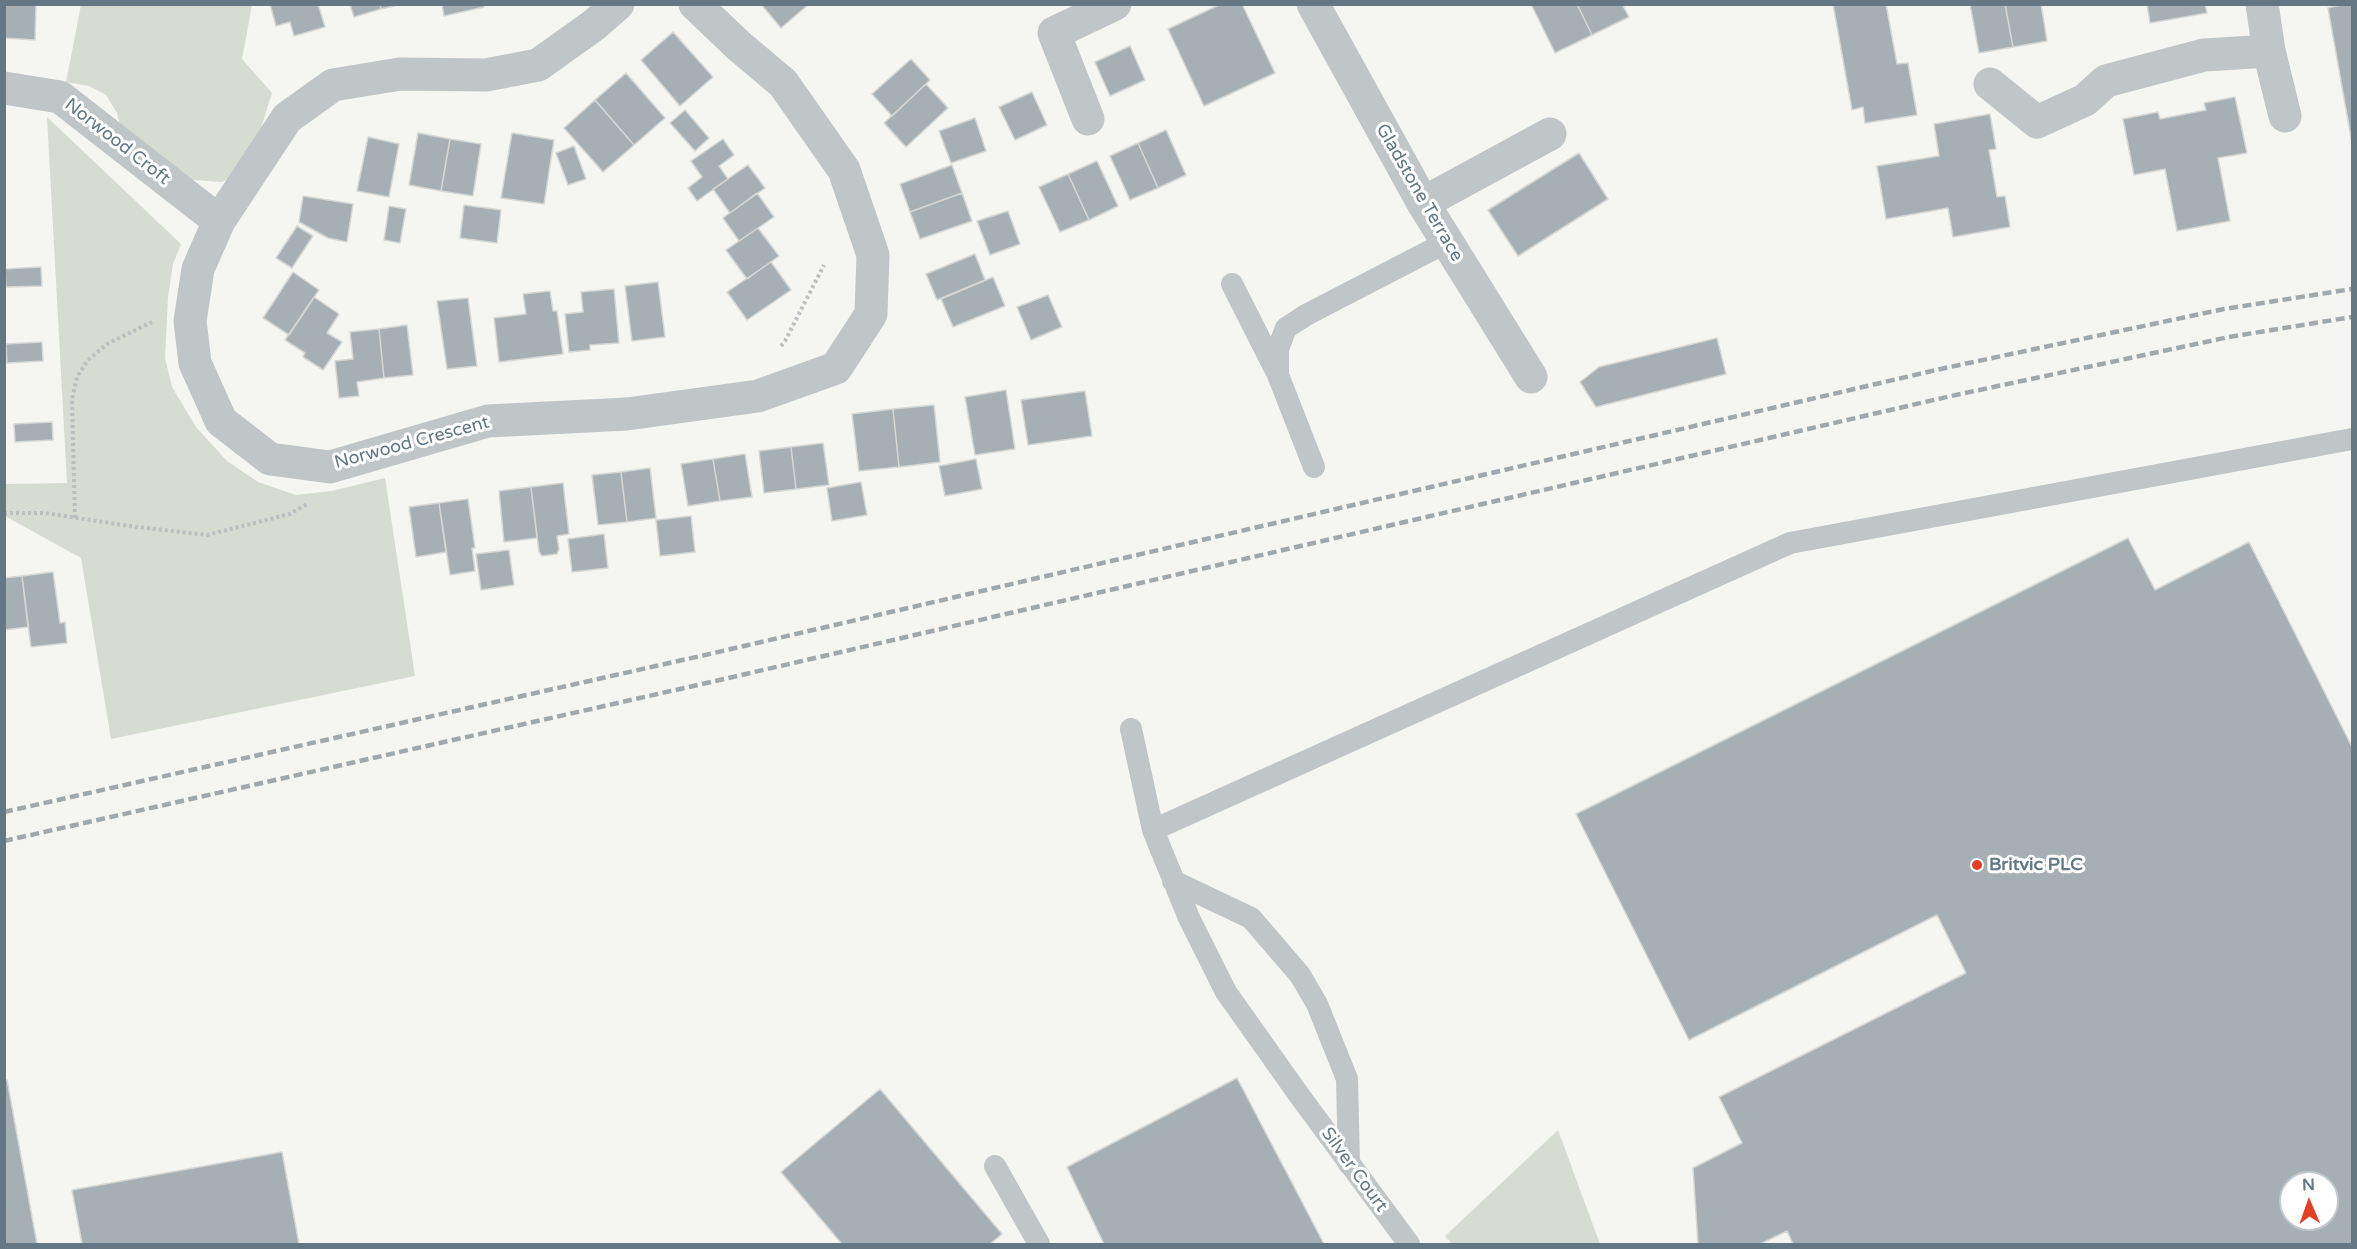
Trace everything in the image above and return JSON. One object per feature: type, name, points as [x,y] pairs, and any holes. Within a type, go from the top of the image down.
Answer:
[{"type":"street","name":"Norwood Crescent","points":[[618,4],[594,25],[538,64],[486,75],[400,74],[333,85],[287,118],[219,221],[198,269],[190,321],[195,363],[221,421],[270,459],[330,467],[488,421],[627,414],[758,396],[836,368],[871,314],[873,255],[844,170],[783,83],[739,46],[695,4]]},
{"type":"street","points":[[1088,118],[1054,33],[1115,4]]},
{"type":"street","name":"Gladstone Terrace","points":[[1313,4],[1423,203],[1531,377]]},
{"type":"street","points":[[2262,4],[2269,51],[2285,116]]},
{"type":"street","points":[[1990,84],[2037,122],[2085,100],[2106,81],[2204,55],[2269,51]]},
{"type":"street","name":"Norwood Croft","points":[[4,88],[60,97],[219,221]]},
{"type":"street","points":[[1423,203],[1550,134]]},
{"type":"lane","points":[[1278,375],[1278,350],[1286,328],[1306,315],[1447,242]]},
{"type":"lane","points":[[1232,284],[1278,375],[1314,467]]},
{"type":"lane","points":[[1153,830],[1790,543],[2352,439]]},
{"type":"lane","name":"Silver Court","points":[[1131,729],[1153,830],[1189,918],[1226,992],[1409,1245]]},
{"type":"lane","points":[[1173,881],[1251,918],[1300,975],[1317,1004],[1347,1079],[1349,1164]]},
{"type":"lane","points":[[995,1166],[1039,1245]]},
{"type":"path","points":[[778,348],[785,341],[824,265]]},
{"type":"path","points":[[75,518],[72,399],[77,377],[88,360],[107,344],[147,323],[174,316],[190,321]]},
{"type":"path","points":[[4,513],[45,513],[207,535],[290,514],[309,504],[318,499],[330,467]]},
{"type":"shaded area","points":[[81,5],[252,5],[242,59],[272,93],[251,160],[238,174],[222,182],[194,180],[173,171],[121,129],[117,113],[106,95],[89,86],[66,82]]},
{"type":"shaded area","points":[[47,117],[181,244],[173,264],[168,297],[165,358],[172,387],[196,427],[227,461],[258,482],[296,495],[332,491],[385,478],[415,676],[111,739],[81,558],[5,516],[5,484],[67,483]]},
{"type":"shaded area","points":[[1558,1130],[1600,1244],[1452,1244],[1445,1236]]},
{"type":"building","points":[[4,4],[36,4],[35,40],[4,38]]},
{"type":"building","points":[[270,4],[318,4],[325,27],[294,36],[290,22],[276,26]]},
{"type":"building","points":[[350,4],[380,4],[381,9],[354,17]]},
{"type":"building","points":[[380,4],[402,4],[381,9]]},
{"type":"building","points":[[442,4],[483,4],[484,7],[444,16]]},
{"type":"building","points":[[761,4],[809,4],[781,28]]},
{"type":"building","points":[[1221,4],[1242,4],[1275,73],[1204,106],[1168,29]]},
{"type":"building","points":[[1531,4],[1577,4],[1592,35],[1555,53]]},
{"type":"building","points":[[1577,4],[1622,4],[1629,17],[1592,35]]},
{"type":"building","points":[[1833,4],[1886,4],[1897,64],[1908,63],[1917,115],[1865,123],[1863,107],[1852,110]]},
{"type":"building","points":[[1970,4],[2005,4],[2013,47],[1979,53]]},
{"type":"building","points":[[2005,4],[2041,4],[2047,41],[2013,47]]},
{"type":"building","points":[[2147,4],[2205,4],[2207,13],[2150,23]]},
{"type":"building","points":[[2352,4],[2352,143],[2328,8]]},
{"type":"building","points":[[673,32],[713,77],[680,106],[641,60]]},
{"type":"building","points":[[1130,46],[1145,80],[1110,96],[1095,62]]},
{"type":"building","points":[[911,59],[930,80],[892,116],[872,94]]},
{"type":"building","points":[[626,73],[665,118],[634,145],[595,100]]},
{"type":"building","points":[[926,84],[948,108],[906,147],[884,123]]},
{"type":"building","points":[[1032,92],[1047,125],[1015,140],[999,107]]},
{"type":"building","points":[[2235,97],[2247,153],[2218,158],[2230,221],[2177,231],[2165,169],[2134,175],[2123,119],[2158,112],[2160,119],[2206,110],[2204,103]]},
{"type":"building","points":[[595,100],[634,145],[603,172],[564,128]]},
{"type":"building","points":[[685,110],[709,138],[695,151],[670,123]]},
{"type":"building","points":[[1990,114],[1996,149],[1989,150],[1997,197],[2005,196],[2010,227],[1953,237],[1948,208],[1886,219],[1877,166],[1939,156],[1934,124]]},
{"type":"building","points":[[975,118],[986,151],[951,163],[939,131]]},
{"type":"building","points":[[1166,130],[1186,175],[1158,188],[1138,143]]},
{"type":"building","points":[[418,133],[450,139],[441,191],[409,185]]},
{"type":"building","points":[[512,133],[554,140],[544,204],[501,198]]},
{"type":"building","points":[[368,137],[399,144],[389,197],[357,191]]},
{"type":"building","points":[[450,139],[481,144],[473,196],[441,191]]},
{"type":"building","points":[[723,139],[734,155],[719,166],[728,179],[697,201],[688,188],[702,177],[691,161]]},
{"type":"building","points":[[1138,143],[1158,188],[1130,200],[1110,156]]},
{"type":"building","points":[[574,146],[586,179],[568,185],[556,153]]},
{"type":"building","points":[[1579,153],[1608,199],[1518,256],[1488,210]]},
{"type":"building","points":[[1097,161],[1118,206],[1089,220],[1068,174]]},
{"type":"building","points":[[748,165],[765,188],[730,213],[713,189]]},
{"type":"building","points":[[952,165],[962,193],[910,212],[900,184]]},
{"type":"building","points":[[1068,174],[1089,220],[1060,232],[1039,187]]},
{"type":"building","points":[[757,193],[774,217],[739,241],[723,218]]},
{"type":"building","points":[[962,193],[972,221],[920,239],[910,212]]},
{"type":"building","points":[[303,196],[353,204],[347,242],[328,238],[299,222]]},
{"type":"building","points":[[464,205],[501,210],[497,243],[460,238]]},
{"type":"building","points":[[389,206],[406,209],[400,243],[384,240]]},
{"type":"building","points":[[1008,211],[1020,244],[990,255],[977,221]]},
{"type":"building","points":[[297,226],[313,236],[292,268],[276,258]]},
{"type":"building","points":[[758,228],[779,256],[747,279],[726,250]]},
{"type":"building","points":[[975,254],[985,280],[937,300],[926,274]]},
{"type":"building","points":[[771,262],[791,290],[747,320],[727,292]]},
{"type":"building","points":[[41,267],[42,286],[6,287],[5,269]]},
{"type":"building","points":[[293,272],[319,290],[289,335],[263,318]]},
{"type":"building","points":[[993,277],[1005,306],[953,327],[941,299]]},
{"type":"building","points":[[658,282],[665,337],[632,341],[625,286]]},
{"type":"building","points":[[614,289],[619,343],[590,345],[590,350],[569,352],[565,314],[583,312],[581,292]]},
{"type":"building","points":[[550,291],[553,311],[557,311],[563,354],[499,362],[494,318],[526,314],[523,294]]},
{"type":"building","points":[[1048,295],[1062,327],[1031,340],[1017,307]]},
{"type":"building","points":[[314,297],[339,314],[327,333],[342,342],[323,370],[303,357],[305,353],[285,340]]},
{"type":"building","points":[[468,298],[477,366],[447,369],[437,301]]},
{"type":"building","points":[[407,325],[413,375],[384,378],[379,329]]},
{"type":"building","points":[[379,329],[384,378],[357,382],[359,396],[339,398],[335,361],[353,359],[350,332]]},
{"type":"building","points":[[1717,338],[1726,374],[1596,407],[1580,382],[1599,367]]},
{"type":"building","points":[[42,342],[43,361],[7,363],[6,344]]},
{"type":"building","points":[[1006,390],[1015,449],[975,455],[965,397]]},
{"type":"building","points":[[1085,391],[1092,436],[1028,445],[1021,400]]},
{"type":"building","points":[[934,405],[940,462],[899,467],[893,409]]},
{"type":"building","points":[[893,409],[899,467],[859,471],[852,414]]},
{"type":"building","points":[[52,422],[53,440],[15,442],[14,424]]},
{"type":"building","points":[[823,443],[829,485],[796,489],[791,447]]},
{"type":"building","points":[[791,447],[796,489],[764,493],[759,451]]},
{"type":"building","points":[[745,454],[752,497],[720,501],[713,459]]},
{"type":"building","points":[[713,459],[720,501],[688,506],[681,464]]},
{"type":"building","points":[[976,459],[982,489],[945,496],[939,466]]},
{"type":"building","points":[[650,468],[656,518],[627,522],[621,472]]},
{"type":"building","points":[[621,472],[627,522],[598,525],[592,475]]},
{"type":"building","points":[[861,482],[867,515],[832,521],[827,488]]},
{"type":"building","points":[[563,483],[569,534],[557,536],[559,549],[557,554],[542,556],[539,552],[531,487]]},
{"type":"building","points":[[531,487],[537,538],[504,542],[499,491]]},
{"type":"building","points":[[468,499],[475,548],[472,548],[475,571],[450,575],[439,503]]},
{"type":"building","points":[[439,503],[446,552],[416,557],[409,507]]},
{"type":"building","points":[[691,516],[695,552],[660,556],[656,520]]},
{"type":"building","points":[[604,534],[608,568],[572,572],[568,539]]},
{"type":"building","name":"Britvic PLC","points":[[2128,538],[2155,590],[2249,542],[2352,747],[2352,1244],[1793,1244],[1787,1231],[1760,1244],[1698,1244],[1693,1168],[1742,1143],[1719,1097],[1966,973],[1937,915],[1689,1040],[1576,814]]},
{"type":"building","points":[[509,550],[514,585],[481,590],[476,554]]},
{"type":"building","points":[[53,572],[60,623],[65,622],[67,643],[31,647],[22,576]]},
{"type":"building","points":[[22,576],[28,627],[4,630],[4,578]]},
{"type":"building","points":[[1237,1078],[1324,1244],[1104,1244],[1067,1167]]},
{"type":"building","points":[[7,1080],[37,1244],[4,1244],[4,1081]]},
{"type":"building","points":[[880,1089],[1002,1234],[990,1244],[842,1244],[781,1172]]},
{"type":"building","points":[[282,1152],[299,1244],[82,1244],[72,1190]]},
{"type":"railway","points":[[4,812],[705,655],[1945,368],[2224,309],[2352,289]]},
{"type":"railway","points":[[4,841],[711,682],[1951,396],[2229,337],[2352,317]]},
{"type":"place","name":"Britvic PLC","points":[[1977,865]]}]
